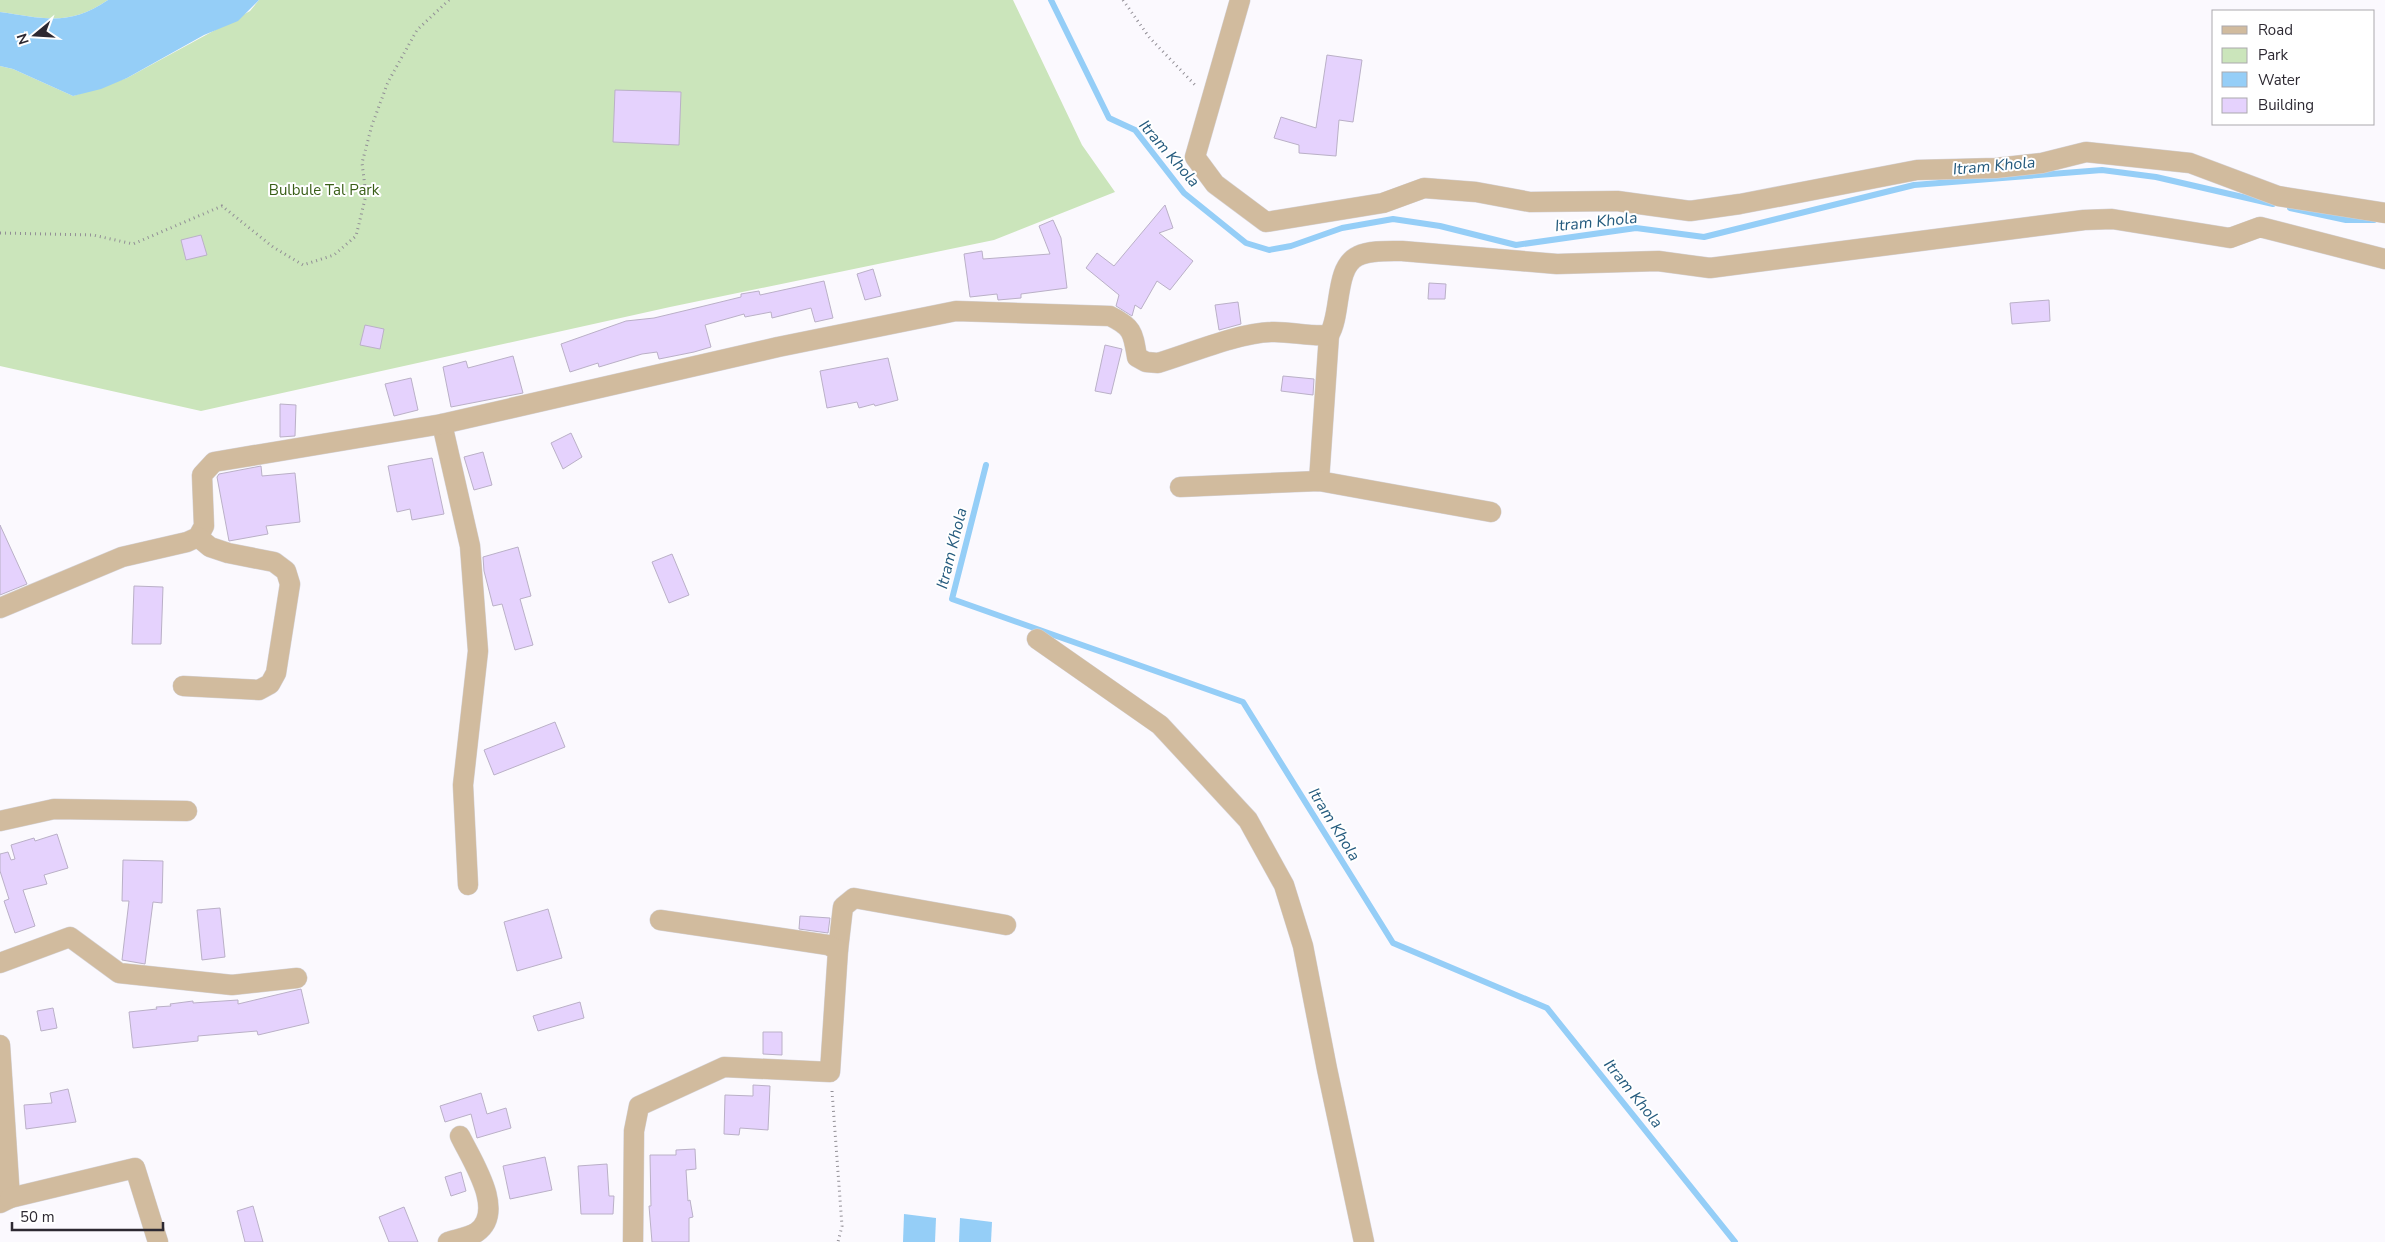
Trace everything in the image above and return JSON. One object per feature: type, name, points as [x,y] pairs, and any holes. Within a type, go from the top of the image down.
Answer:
[{"type":"street","points":[[1240,0],[1195,157],[1214,184],[1266,222],[1384,203],[1424,188],[1476,192],[1530,202],[1617,201],[1690,211],[1740,204],[1917,170],[1996,168],[2042,163],[2086,152],[2190,164],[2278,196],[2385,213]]},
{"type":"street","points":[[1319,480],[1329,335],[1335,325],[1342,279],[1347,267],[1358,256],[1379,252],[1402,251],[1557,264],[1658,261],[1710,268],[2084,220],[2112,219],[2230,238],[2260,227],[2385,259]]},
{"type":"street","points":[[0,608],[122,557],[187,542],[198,537],[204,526],[202,475],[214,462],[442,424],[759,352],[956,311],[1110,316],[1124,322],[1133,332],[1137,357],[1146,362],[1158,363],[1253,334],[1271,332],[1317,336],[1329,335]]},
{"type":"street","points":[[442,424],[470,546],[478,651],[463,785],[468,885]]},
{"type":"street","points":[[1180,487],[1319,480],[1491,512]]},
{"type":"street","points":[[183,686],[259,690],[270,684],[276,673],[290,584],[286,571],[274,562],[228,553],[210,546],[198,537]]},
{"type":"street","points":[[1037,639],[1160,725],[1248,820],[1284,885],[1302,946],[1326,1069],[1364,1242]]},
{"type":"street","points":[[0,821],[54,810],[187,811]]},
{"type":"street","points":[[633,1242],[634,1131],[639,1106],[724,1067],[830,1072],[838,950],[843,907],[854,898],[1006,925]]},
{"type":"street","points":[[660,920],[828,944],[838,950]]},
{"type":"street","points":[[0,963],[70,937],[120,973],[232,985],[297,978]]},
{"type":"street","points":[[0,1045],[5,1201],[135,1168],[158,1242]]},
{"type":"street","points":[[448,1242],[476,1233],[488,1221],[490,1202],[460,1136]]},
{"type":"path","points":[[0,233],[93,234],[133,244],[222,206],[273,247],[303,265],[334,255],[356,236],[366,195],[362,163],[372,126],[388,82],[417,30],[449,0]]},
{"type":"path","points":[[1123,0],[1149,37],[1210,100]]},
{"type":"path","points":[[830,1072],[842,1226],[838,1242]]},
{"type":"green space","points":[[0,0],[108,0],[94,9],[81,14],[68,17],[43,18],[0,12]]},
{"type":"green space","name":"Bulbule Tal Park","points":[[259,0],[1013,0],[1082,145],[1115,192],[994,240],[670,307],[201,411],[0,366],[0,66],[13,69],[73,96],[127,78],[250,11]]},
{"type":"water","points":[[108,0],[259,0],[238,21],[204,35],[127,78],[101,89],[73,96],[13,69],[0,66],[0,12],[43,18],[68,17],[94,9]]},
{"type":"water","points":[[904,1214],[936,1218],[935,1242],[903,1242]]},
{"type":"water","points":[[960,1218],[992,1222],[991,1242],[959,1242]]},
{"type":"building","points":[[1327,55],[1362,60],[1353,122],[1339,120],[1336,156],[1299,153],[1299,145],[1274,138],[1281,117],[1316,128]]},
{"type":"building","points":[[615,90],[681,92],[679,145],[613,142]]},
{"type":"building","points":[[1165,205],[1173,228],[1159,233],[1193,261],[1170,290],[1157,281],[1141,309],[1135,305],[1132,316],[1116,306],[1119,295],[1086,268],[1097,253],[1114,266]]},
{"type":"building","points":[[1053,220],[1061,238],[1067,288],[1021,294],[1021,298],[998,300],[997,294],[970,297],[964,254],[982,251],[983,259],[1050,254],[1039,226]]},
{"type":"building","points":[[201,235],[207,255],[186,260],[181,240]]},
{"type":"building","points":[[873,269],[881,296],[865,300],[857,274]]},
{"type":"building","points":[[824,281],[833,318],[815,322],[811,308],[772,318],[771,312],[745,317],[744,314],[705,325],[711,347],[694,352],[659,359],[657,352],[642,354],[599,367],[598,363],[570,372],[561,344],[626,321],[654,318],[741,297],[741,294],[759,291],[760,295]]},
{"type":"building","points":[[1429,283],[1446,284],[1445,299],[1428,299]]},
{"type":"building","points":[[2049,300],[2050,321],[2012,324],[2010,303]]},
{"type":"building","points":[[1238,302],[1241,324],[1219,330],[1215,305]]},
{"type":"building","points":[[365,325],[384,329],[380,349],[360,345]]},
{"type":"building","points":[[1105,345],[1122,349],[1111,394],[1095,391]]},
{"type":"building","points":[[513,356],[523,393],[451,407],[443,367],[466,361],[468,368]]},
{"type":"building","points":[[888,358],[898,400],[859,408],[857,402],[827,408],[820,371]]},
{"type":"building","points":[[1283,376],[1314,379],[1313,395],[1281,391]]},
{"type":"building","points":[[411,378],[418,410],[394,416],[385,384]]},
{"type":"building","points":[[280,404],[296,405],[295,436],[280,437]]},
{"type":"building","points":[[571,433],[582,457],[563,469],[551,443]]},
{"type":"building","points":[[483,452],[492,485],[474,490],[464,457]]},
{"type":"building","points":[[432,458],[444,514],[412,520],[410,509],[397,512],[388,466]]},
{"type":"building","points":[[261,466],[262,476],[295,473],[300,522],[266,526],[268,534],[229,541],[217,477],[219,474]]},
{"type":"building","points":[[0,525],[27,584],[0,595]]},
{"type":"building","points":[[518,547],[531,596],[520,599],[533,645],[515,650],[502,604],[493,606],[484,571],[483,557]]},
{"type":"building","points":[[672,554],[689,595],[669,603],[652,562]]},
{"type":"building","points":[[134,586],[163,587],[161,644],[132,644]]},
{"type":"building","points":[[555,722],[565,747],[494,775],[484,750]]},
{"type":"building","points":[[57,834],[68,868],[44,875],[47,884],[23,890],[35,926],[15,933],[4,901],[9,899],[0,871],[0,854],[8,852],[11,860],[15,859],[11,845],[34,838],[35,841]]},
{"type":"building","points":[[123,860],[163,861],[162,903],[153,902],[145,964],[122,960],[129,901],[122,901]]},
{"type":"building","points":[[220,908],[225,957],[202,960],[197,910]]},
{"type":"building","points":[[548,909],[562,958],[517,971],[504,922]]},
{"type":"building","points":[[800,916],[830,918],[828,933],[799,929]]},
{"type":"building","points":[[301,989],[309,1023],[258,1035],[257,1031],[198,1036],[198,1041],[133,1048],[129,1012],[157,1009],[156,1007],[193,1001],[193,1003],[238,1000],[238,1004]]},
{"type":"building","points":[[580,1002],[584,1018],[538,1031],[533,1016]]},
{"type":"building","points":[[53,1008],[57,1028],[41,1031],[37,1011]]},
{"type":"building","points":[[763,1032],[782,1032],[782,1055],[763,1054]]},
{"type":"building","points":[[753,1085],[770,1086],[768,1130],[740,1128],[739,1135],[724,1134],[725,1095],[753,1096]]},
{"type":"building","points":[[68,1089],[76,1122],[26,1129],[24,1105],[52,1103],[50,1093]]},
{"type":"building","points":[[481,1093],[487,1114],[506,1108],[511,1128],[477,1138],[471,1114],[445,1122],[440,1106]]},
{"type":"building","points":[[695,1149],[696,1169],[686,1170],[688,1201],[690,1200],[693,1217],[689,1218],[689,1242],[652,1242],[649,1206],[651,1206],[650,1155],[676,1155],[676,1150]]},
{"type":"building","points":[[545,1157],[552,1190],[510,1199],[503,1166]]},
{"type":"building","points":[[607,1164],[609,1196],[614,1196],[613,1214],[581,1214],[578,1166]]},
{"type":"building","points":[[461,1172],[466,1191],[451,1196],[445,1177]]},
{"type":"building","points":[[253,1206],[263,1242],[245,1242],[237,1211]]},
{"type":"building","points":[[404,1207],[418,1242],[389,1242],[379,1217]]},
{"type":"waterway","name":"Itram Khola","points":[[1051,0],[1109,118],[1135,130],[1184,193],[1246,243],[1269,250],[1291,246],[1342,228],[1393,219],[1440,226],[1516,245],[1636,228],[1704,237],[1914,185],[2102,170],[2156,177],[2273,204]]},
{"type":"waterway","name":"Itram Khola","points":[[2290,208],[2346,220],[2374,220]]},
{"type":"waterway","name":"Itram Khola","points":[[986,465],[952,599],[1243,702],[1393,943],[1547,1008],[1735,1242]]}]
